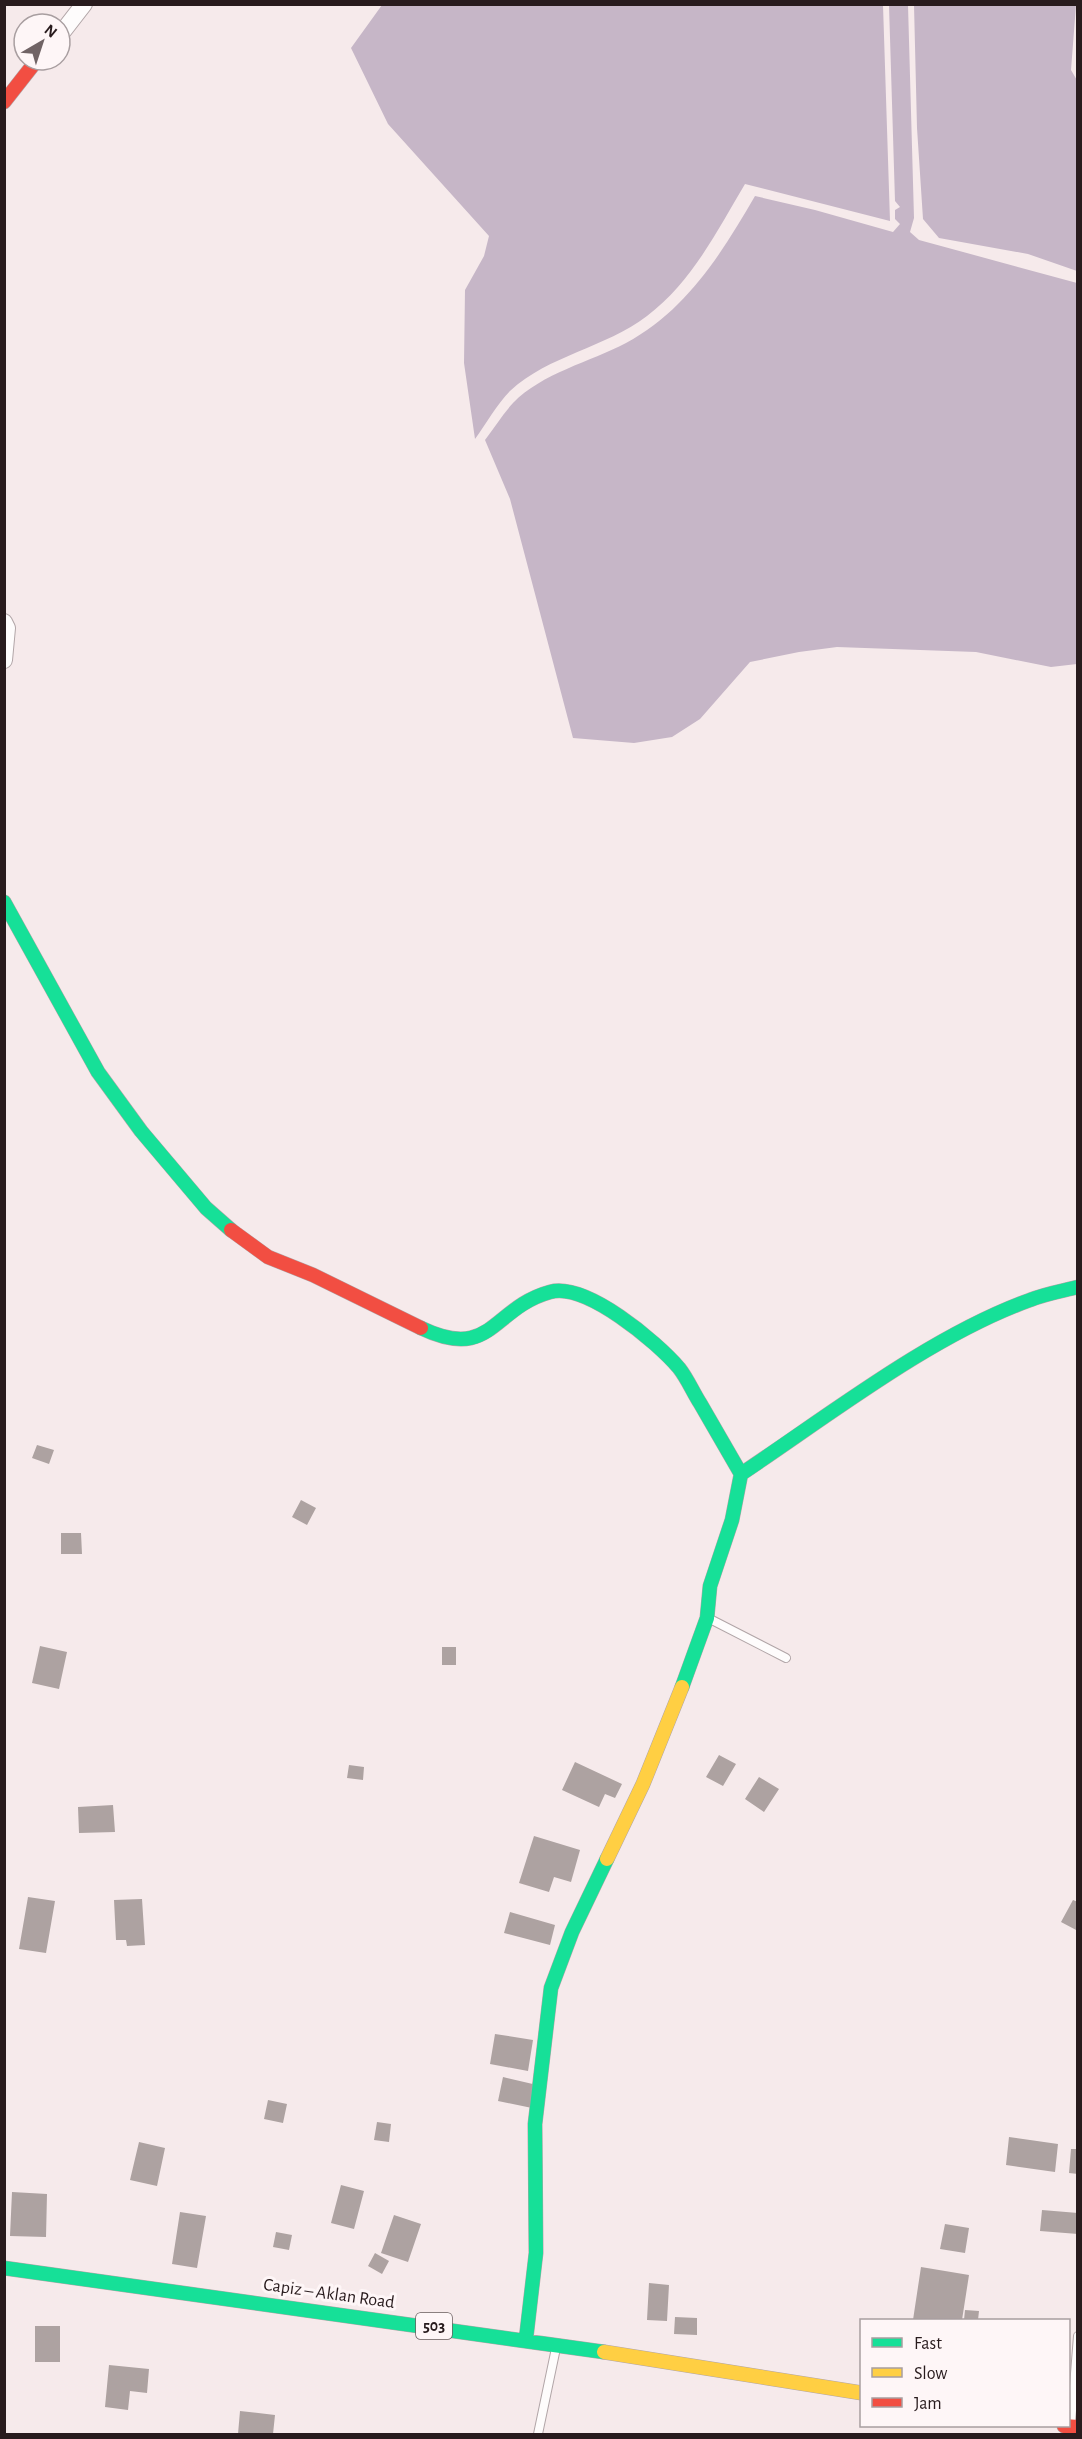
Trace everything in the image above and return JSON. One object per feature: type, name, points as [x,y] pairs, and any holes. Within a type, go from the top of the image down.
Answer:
[{"type":"street","points":[[72,20],[84,4]]},
{"type":"street","points":[[4,102],[28,72]]},
{"type":"street","points":[[4,622],[7,628],[4,660]]},
{"type":"street","points":[[4,902],[98,1072],[162,1157],[206,1208],[240,1238],[268,1257],[313,1275],[444,1339],[478,1338],[526,1302],[552,1291],[566,1290],[583,1295],[605,1306],[654,1344],[680,1369],[741,1474],[732,1520],[710,1586],[707,1618],[643,1784],[572,1932],[551,1988],[535,2124],[536,2253],[526,2339]]},
{"type":"street","points":[[741,1474],[948,1339],[1026,1301],[1077,1287]]},
{"type":"street","name":"Capiz – Aklan Road","points":[[4,2268],[526,2339],[860,2393]]},
{"type":"lane","points":[[707,1618],[786,1658]]},
{"type":"lane","points":[[1071,2426],[1077,2336]]},
{"type":"lane","points":[[538,2434],[556,2344]]},
{"type":"shaded area","points":[[382,5],[883,5],[890,221],[745,184],[702,255],[677,288],[663,302],[631,327],[559,360],[525,379],[505,396],[475,439],[464,363],[465,290],[484,256],[489,236],[388,124],[351,48]]},
{"type":"shaded area","points":[[889,5],[908,5],[914,218],[910,232],[919,240],[1077,283],[1077,664],[1051,667],[976,652],[837,647],[799,652],[750,662],[700,719],[672,737],[634,743],[573,738],[510,499],[485,440],[509,407],[538,384],[626,343],[667,315],[701,279],[716,259],[755,196],[893,232],[900,224],[895,219],[895,210],[900,207],[895,201]]},
{"type":"shaded area","points":[[914,5],[1076,5],[1071,70],[1078,82],[1077,271],[1028,254],[939,238],[923,219],[917,128]]},
{"type":"building","points":[[37,1445],[54,1450],[49,1464],[32,1458]]},
{"type":"building","points":[[301,1500],[316,1508],[307,1525],[292,1517]]},
{"type":"building","points":[[61,1533],[81,1533],[82,1554],[61,1554]]},
{"type":"building","points":[[40,1646],[67,1652],[59,1689],[32,1683]]},
{"type":"building","points":[[442,1647],[456,1647],[456,1665],[442,1665]]},
{"type":"building","points":[[719,1755],[736,1764],[723,1786],[706,1777]]},
{"type":"building","points":[[575,1762],[622,1784],[615,1798],[605,1794],[599,1807],[562,1790]]},
{"type":"building","points":[[349,1765],[364,1767],[363,1780],[347,1778]]},
{"type":"building","points":[[759,1777],[779,1789],[764,1812],[745,1799]]},
{"type":"building","points":[[113,1805],[115,1832],[79,1833],[78,1807]]},
{"type":"building","points":[[534,1836],[580,1850],[571,1882],[554,1877],[549,1892],[519,1883]]},
{"type":"building","points":[[28,1897],[55,1901],[46,1953],[19,1949]]},
{"type":"building","points":[[142,1899],[145,1945],[127,1946],[126,1940],[116,1940],[114,1900]]},
{"type":"building","points":[[1073,1900],[1078,1902],[1078,1931],[1061,1922]]},
{"type":"building","points":[[510,1912],[555,1925],[550,1945],[504,1933]]},
{"type":"building","points":[[495,2034],[533,2040],[528,2071],[490,2064]]},
{"type":"building","points":[[503,2077],[537,2085],[532,2108],[498,2101]]},
{"type":"building","points":[[268,2100],[287,2104],[283,2123],[264,2119]]},
{"type":"building","points":[[377,2122],[391,2124],[389,2142],[374,2140]]},
{"type":"building","points":[[1009,2137],[1058,2144],[1055,2172],[1006,2165]]},
{"type":"building","points":[[139,2142],[165,2148],[157,2186],[130,2180]]},
{"type":"building","points":[[1071,2149],[1078,2149],[1078,2174],[1069,2173]]},
{"type":"building","points":[[341,2185],[364,2191],[354,2229],[331,2223]]},
{"type":"building","points":[[12,2192],[47,2194],[46,2237],[10,2236]]},
{"type":"building","points":[[1042,2210],[1078,2213],[1078,2234],[1040,2231]]},
{"type":"building","points":[[180,2212],[206,2216],[197,2268],[172,2264]]},
{"type":"building","points":[[394,2215],[421,2224],[408,2262],[381,2253]]},
{"type":"building","points":[[945,2224],[969,2228],[965,2253],[940,2249]]},
{"type":"building","points":[[276,2232],[292,2235],[289,2250],[273,2247]]},
{"type":"building","points":[[375,2253],[389,2261],[382,2274],[368,2266]]},
{"type":"building","points":[[921,2267],[969,2275],[962,2319],[913,2319]]},
{"type":"building","points":[[649,2283],[669,2285],[667,2321],[647,2320]]},
{"type":"building","points":[[965,2310],[979,2311],[978,2319],[964,2319]]},
{"type":"building","points":[[675,2317],[697,2318],[697,2335],[674,2334]]},
{"type":"building","points":[[35,2326],[60,2326],[60,2362],[35,2362]]},
{"type":"building","points":[[109,2365],[149,2369],[147,2393],[130,2391],[128,2410],[105,2407]]},
{"type":"building","points":[[240,2411],[275,2415],[273,2434],[238,2434]]},
{"type":"traffic: fast","points":[[4,902],[98,1072],[141,1131],[206,1208],[231,1230]]},
{"type":"traffic: fast","points":[[741,1474],[918,1355],[993,1315],[1048,1294],[1078,1287]]},
{"type":"traffic: fast","points":[[421,1328],[445,1337],[463,1339],[478,1336],[531,1300],[550,1292],[565,1291],[582,1296],[620,1316],[655,1344],[682,1372],[741,1474],[732,1520],[710,1586],[707,1618],[682,1687]]},
{"type":"traffic: fast","points":[[526,2339],[536,2253],[535,2124],[551,1988],[572,1932],[607,1859]]},
{"type":"traffic: fast","points":[[4,2268],[604,2352]]},
{"type":"traffic: slow","points":[[607,1859],[643,1784],[682,1687]]},
{"type":"traffic: slow","points":[[604,2352],[860,2393]]},
{"type":"traffic: jam","points":[[4,102],[28,72]]},
{"type":"traffic: jam","points":[[231,1230],[268,1257],[313,1275],[421,1328]]},
{"type":"traffic: jam","points":[[1070,2426],[1078,2427]]}]
